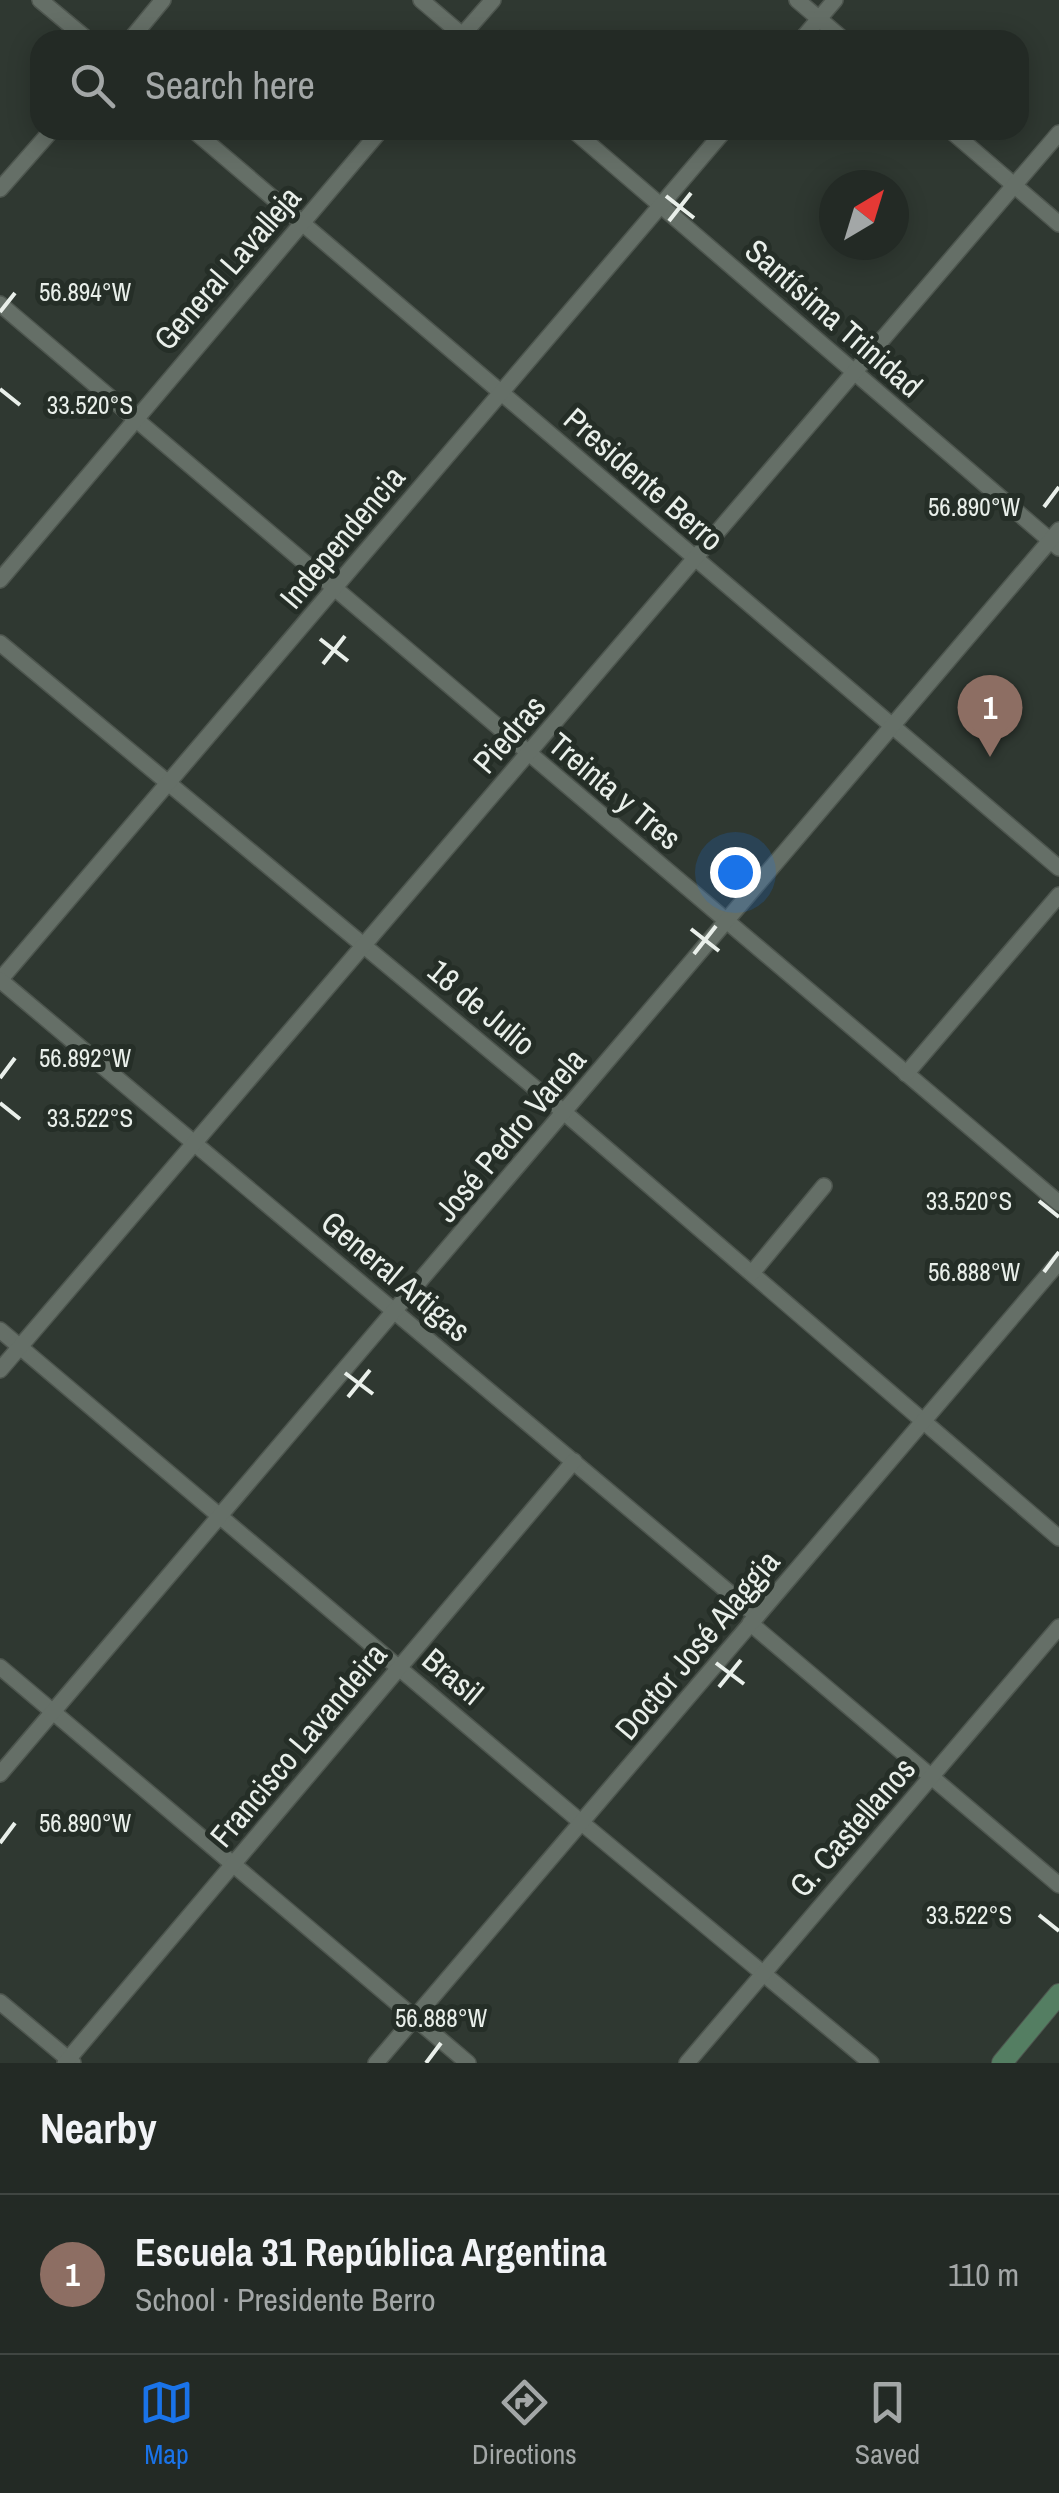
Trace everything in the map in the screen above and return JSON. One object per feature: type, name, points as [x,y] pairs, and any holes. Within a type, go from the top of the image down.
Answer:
[{"type":"main road","points":[[1002,2063],[1059,1994]]},
{"type":"street","points":[[40,0],[76,30]]},
{"type":"street","points":[[138,30],[163,0]]},
{"type":"street","points":[[421,0],[454,30]]},
{"type":"street","points":[[469,30],[493,0]]},
{"type":"street","points":[[798,0],[833,30]]},
{"type":"street","points":[[809,30],[835,0]]},
{"type":"street","name":"Piedras","points":[[0,1370],[1059,133]]},
{"type":"street","points":[[0,189],[43,140]]},
{"type":"street","name":"Presidente Berro","points":[[205,140],[1059,868]]},
{"type":"street","name":"General Lavalleja","points":[[0,580],[373,140]]},
{"type":"street","name":"Santísima Trinidad","points":[[585,140],[855,373],[1056,539]]},
{"type":"street","name":"Independencia","points":[[0,980],[717,140]]},
{"type":"street","points":[[962,140],[1059,224]]},
{"type":"street","name":"Treinta y Tres","points":[[0,304],[1059,1203]]},
{"type":"street","name":"José Pedro Varela","points":[[0,1774],[1056,539]]},
{"type":"street","name":"18 de Julio","points":[[0,642],[565,1113],[1059,1538]]},
{"type":"street","points":[[906,1074],[1059,894]]},
{"type":"street","name":"General Artigas","points":[[0,980],[574,1461],[1059,1884]]},
{"type":"street","points":[[752,1273],[824,1186]]},
{"type":"street","name":"Doctor José Alaggia","points":[[376,2063],[1059,1262]]},
{"type":"street","name":"Brasil","points":[[0,1330],[871,2063]]},
{"type":"street","name":"Francisco Lavandeira","points":[[69,2062],[574,1461]]},
{"type":"street","name":"G. Castellanos","points":[[687,2063],[1059,1628]]},
{"type":"street","points":[[0,1667],[468,2063]]},
{"type":"street","points":[[0,2002],[69,2062]]},
{"type":"place","name":"Escuela 31 República Argentina","points":[[990,757]]}]
